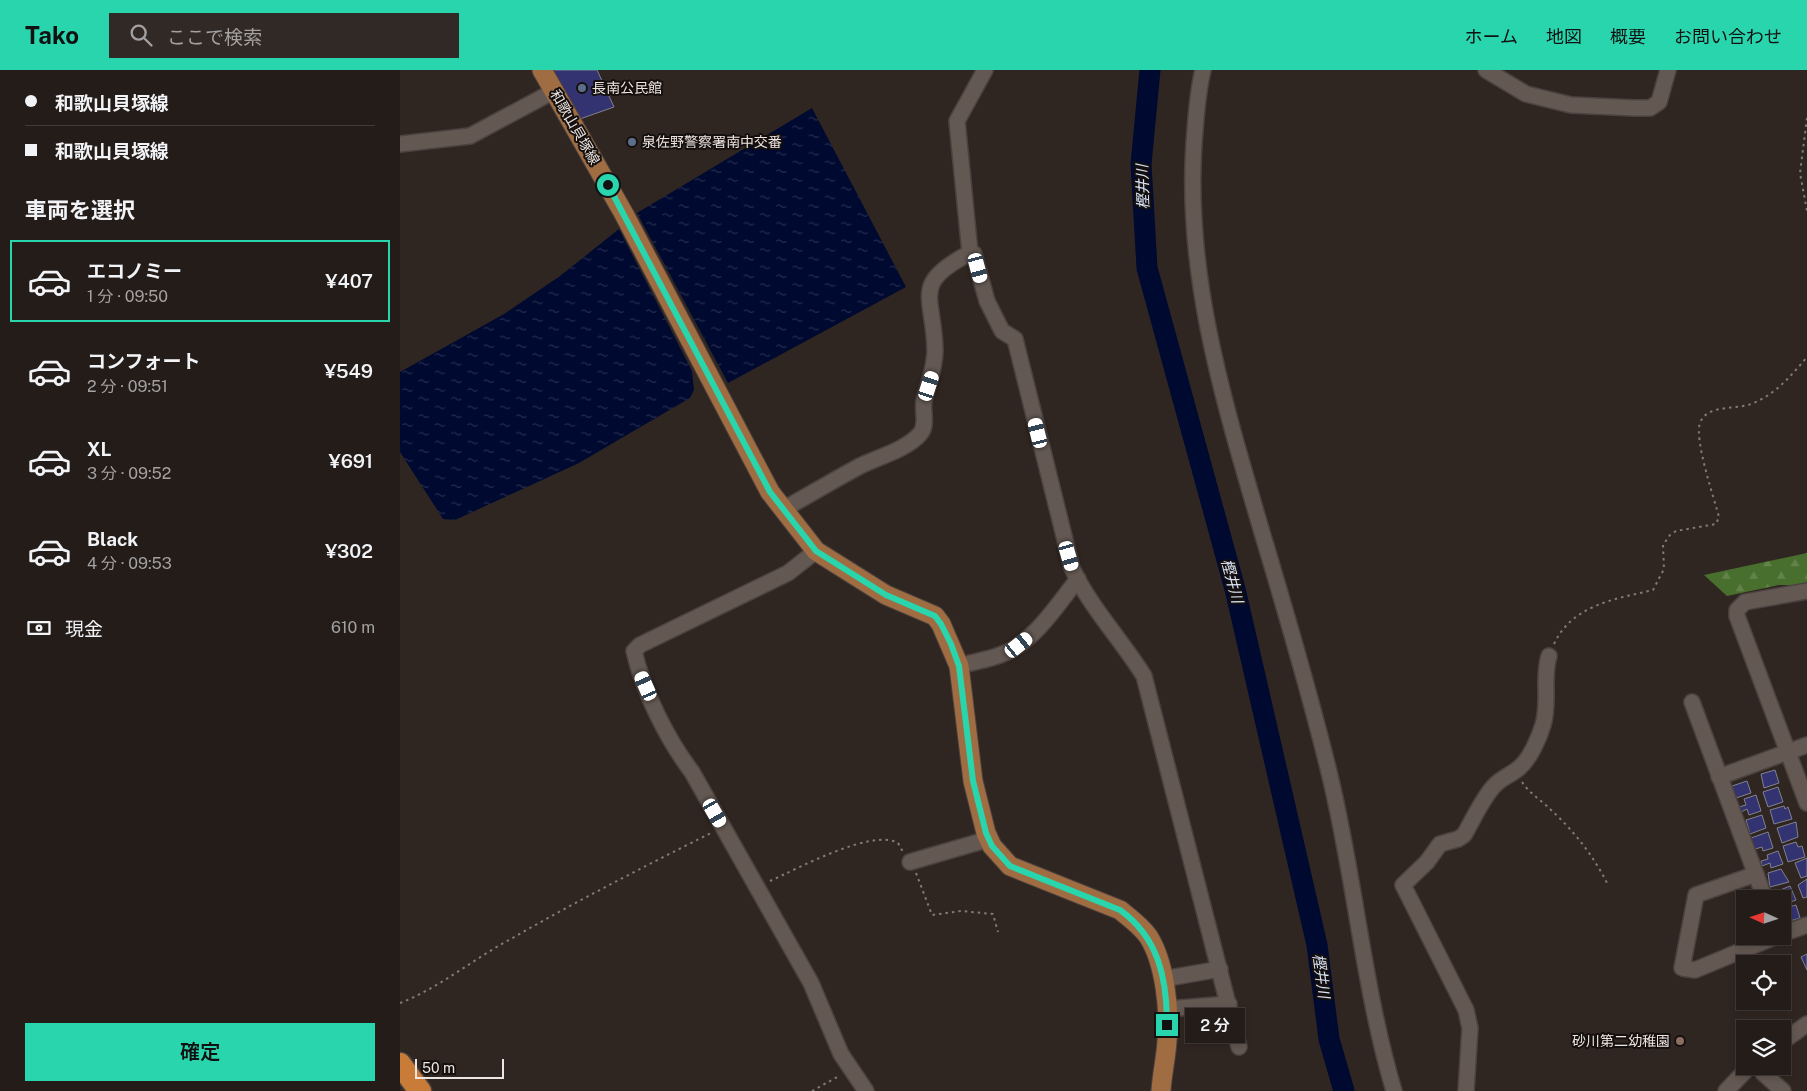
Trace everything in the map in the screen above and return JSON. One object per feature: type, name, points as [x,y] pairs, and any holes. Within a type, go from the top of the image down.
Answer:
[{"type":"highway","points":[[400,1064],[420,1091]]},
{"type":"main road","name":"和歌山貝塚線","points":[[542,70],[624,214],[770,492],[816,551],[886,595],[935,616],[951,644],[959,666],[973,781],[988,839],[1001,859],[1010,866],[1120,910],[1133,920],[1148,937],[1163,979],[1167,1009],[1167,1041],[1161,1091]]},
{"type":"street","points":[[970,253],[957,121],[985,70]]},
{"type":"street","points":[[1203,70],[1195,126],[1193,212],[1196,260],[1206,318],[1222,396],[1268,552],[1338,806],[1378,1034],[1394,1091]]},
{"type":"street","points":[[1486,70],[1526,94],[1571,105],[1650,108],[1659,102],[1668,70]]},
{"type":"street","points":[[400,144],[470,136],[554,91]]},
{"type":"street","points":[[784,510],[860,466],[910,442],[921,434],[924,424],[924,402],[934,371],[933,329],[928,298],[931,285],[945,266],[970,253]]},
{"type":"street","points":[[970,253],[974,254],[987,301],[1002,331],[1014,339],[1066,545],[1078,579],[1144,676],[1240,1047]]},
{"type":"street","points":[[816,551],[788,572],[640,645],[634,651],[639,669],[675,750],[692,772],[812,983],[842,1054],[866,1091]]},
{"type":"street","points":[[959,666],[1002,655],[1019,645],[1034,632],[1078,579]]},
{"type":"street","points":[[1807,606],[1804,591],[1745,602],[1736,610],[1807,803]]},
{"type":"street","points":[[1466,1091],[1470,1028],[1466,1010],[1403,885],[1427,862],[1440,844],[1458,839],[1464,835],[1492,788],[1520,767],[1536,741],[1544,723],[1547,701],[1545,668],[1549,656]]},
{"type":"street","points":[[1692,702],[1762,890]]},
{"type":"street","points":[[1720,777],[1807,745]]},
{"type":"street","points":[[910,862],[988,839]]},
{"type":"street","points":[[1755,945],[1695,970],[1682,968],[1696,895],[1756,874]]},
{"type":"street","points":[[1791,931],[1807,925]]},
{"type":"street","points":[[1163,979],[1220,969]]},
{"type":"street","points":[[1167,1009],[1229,1004]]},
{"type":"street","points":[[1791,1036],[1807,1024]]},
{"type":"street","points":[[1726,1091],[1741,1075]]},
{"type":"street","points":[[1765,1075],[1783,1091]]},
{"type":"path","points":[[1807,118],[1800,173],[1807,211]]},
{"type":"path","points":[[1549,656],[1557,638],[1569,622],[1580,613],[1610,600],[1653,590],[1664,569],[1663,545],[1670,535],[1676,531],[1716,524],[1719,517],[1701,445],[1699,425],[1703,417],[1708,412],[1750,404],[1767,396],[1786,382],[1807,357]]},
{"type":"path","points":[[1514,771],[1526,788],[1551,809],[1591,854],[1606,883]]},
{"type":"path","points":[[400,1003],[417,996],[507,941],[622,878],[723,827]]},
{"type":"path","points":[[756,887],[850,846],[884,839],[898,843],[910,862],[932,914],[961,911],[994,914],[998,932]]},
{"type":"path","points":[[812,1091],[851,1069]]},
{"type":"green space","points":[[1807,553],[1807,585],[1779,585],[1727,596],[1704,575]]},
{"type":"water","points":[[812,108],[906,287],[728,383],[637,213]]},
{"type":"water","points":[[619,229],[692,371],[694,390],[690,398],[579,463],[455,520],[443,519],[400,452],[400,372],[504,314],[560,276]]},
{"type":"building","name":"長南公民館","points":[[548,70],[597,70],[614,107],[577,120]]},
{"type":"building","points":[[1775,770],[1779,783],[1764,788],[1761,774]]},
{"type":"building","points":[[1747,781],[1751,793],[1736,798],[1732,786]]},
{"type":"building","points":[[1778,787],[1783,802],[1768,807],[1763,792]]},
{"type":"building","points":[[1756,795],[1761,811],[1749,815],[1747,809],[1741,812],[1739,807],[1746,805],[1744,799]]},
{"type":"building","points":[[1784,806],[1785,809],[1788,807],[1792,819],[1774,824],[1770,810]]},
{"type":"building","points":[[1762,815],[1766,828],[1750,834],[1746,820]]},
{"type":"building","points":[[1796,822],[1798,837],[1782,843],[1777,828]]},
{"type":"building","points":[[1768,832],[1773,848],[1763,851],[1762,847],[1755,849],[1751,838]]},
{"type":"building","points":[[1796,842],[1798,847],[1802,846],[1805,857],[1788,862],[1783,846]]},
{"type":"building","points":[[1778,851],[1783,864],[1771,868],[1770,863],[1762,866],[1761,861],[1768,859],[1767,855]]},
{"type":"building","points":[[1807,858],[1807,876],[1801,878],[1795,863]]},
{"type":"building","points":[[1781,869],[1789,882],[1770,887],[1768,873]]},
{"type":"building","points":[[1807,879],[1807,897],[1803,898],[1798,885]]},
{"type":"building","points":[[1790,886],[1796,900],[1791,902],[1791,890],[1780,890]]},
{"type":"building","points":[[1796,905],[1800,918],[1791,921],[1791,906]]},
{"type":"building","points":[[1807,954],[1807,970],[1801,957]]},
{"type":"waterway","name":"樫井川","points":[[1150,70],[1141,164],[1147,268],[1235,589],[1317,945],[1329,1039],[1344,1091]]},
{"type":"place","name":"長南公民館","points":[[582,88]]},
{"type":"place","name":"泉佐野警察署南中交番","points":[[632,142]]},
{"type":"place","name":"砂川第二幼稚園","points":[[1680,1041]]},
{"type":"route","points":[[608,185],[770,492],[816,551],[886,595],[935,616],[941,624],[959,666],[973,781],[986,833],[992,846],[1001,859],[1010,866],[1120,910],[1133,920],[1148,937],[1160,968],[1165,988],[1167,1025]]}]
